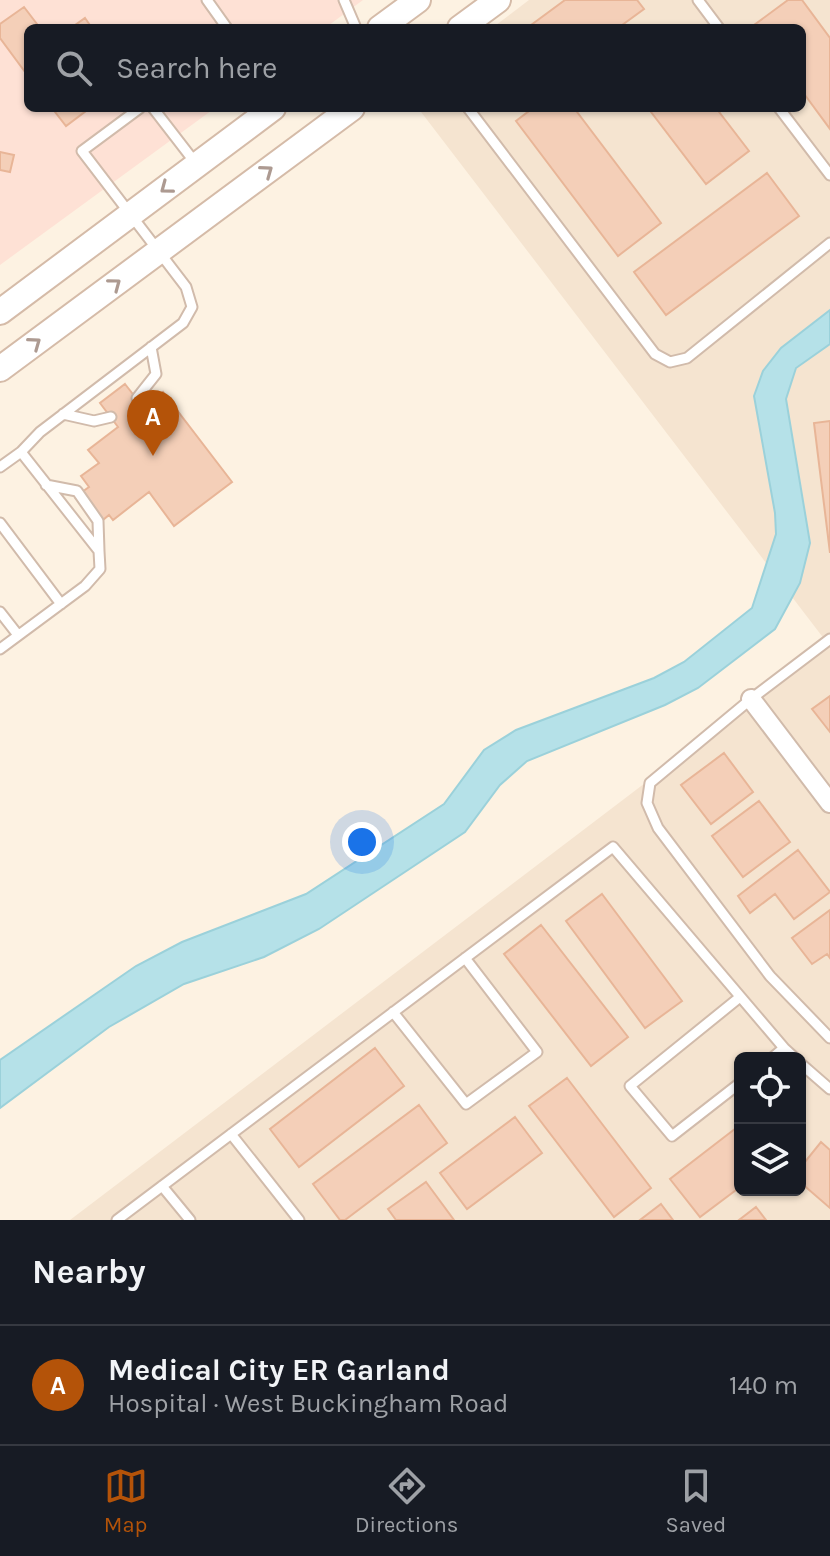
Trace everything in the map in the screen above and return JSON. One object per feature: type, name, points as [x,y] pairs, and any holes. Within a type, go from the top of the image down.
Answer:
[{"type":"main road","points":[[395,24],[418,0]]},
{"type":"main road","points":[[465,24],[498,0]]},
{"type":"main road","points":[[0,312],[268,112]]},
{"type":"main road","points":[[0,369],[347,112]]},
{"type":"street","points":[[751,699],[830,803]]},
{"type":"lane","points":[[207,0],[224,24]]},
{"type":"lane","points":[[344,0],[354,24]]},
{"type":"lane","points":[[698,0],[716,24]]},
{"type":"lane","points":[[0,467],[21,452],[40,432],[183,323],[192,307],[186,287],[82,151],[135,112]]},
{"type":"lane","points":[[156,112],[197,165]]},
{"type":"lane","points":[[471,112],[655,354],[670,362],[687,358],[830,243]]},
{"type":"lane","points":[[782,112],[830,175]]},
{"type":"lane","points":[[137,398],[156,374],[151,347]]},
{"type":"lane","points":[[63,414],[94,421],[111,417]]},
{"type":"lane","points":[[21,452],[99,551]]},
{"type":"lane","points":[[0,649],[85,586],[100,569],[98,521],[77,491],[46,485]]},
{"type":"lane","points":[[0,523],[61,604]]},
{"type":"lane","points":[[0,612],[18,635]]},
{"type":"lane","points":[[830,639],[751,699],[650,783],[647,803],[658,828],[770,976],[830,1038]]},
{"type":"lane","points":[[117,1220],[613,847],[788,1052]]},
{"type":"lane","points":[[393,1012],[466,1104],[537,1052],[465,958]]},
{"type":"lane","points":[[734,1088],[672,1136],[630,1086],[740,997]]},
{"type":"lane","points":[[779,1052],[784,1048]]},
{"type":"lane","points":[[806,1068],[830,1089]]},
{"type":"lane","points":[[231,1134],[299,1220]]},
{"type":"lane","points":[[162,1186],[190,1220]]},
{"type":"shaded area","points":[[0,0],[363,0],[330,24],[24,24],[24,112],[210,112],[0,265]]},
{"type":"shaded area","points":[[529,0],[830,0],[830,1220],[70,1220],[828,644],[421,112],[806,112],[806,24],[497,24]]},
{"type":"water","points":[[830,310],[830,344],[796,368],[786,399],[810,543],[800,583],[775,629],[698,688],[665,705],[527,761],[500,785],[465,832],[319,929],[264,957],[184,984],[109,1027],[0,1108],[0,1060],[136,966],[182,942],[306,894],[444,804],[484,750],[516,730],[654,678],[684,662],[752,608],[776,534],[754,396],[763,371],[781,348]]},
{"type":"building","points":[[565,0],[637,0],[644,9],[623,24],[532,24]]},
{"type":"building","points":[[788,0],[802,0],[830,38],[830,129],[806,96],[806,24],[755,24]]},
{"type":"building","points":[[24,7],[37,24],[24,24],[24,71],[0,38],[0,24]]},
{"type":"building","points":[[55,112],[85,112],[66,126]]},
{"type":"building","points":[[528,112],[577,112],[661,223],[618,256],[516,121]]},
{"type":"building","points":[[651,112],[719,112],[749,151],[706,184]]},
{"type":"building","points":[[0,152],[14,155],[10,172],[0,170]]},
{"type":"building","points":[[767,173],[799,216],[666,315],[634,272]]},
{"type":"building","points":[[125,384],[143,407],[163,392],[232,482],[174,526],[149,492],[113,520],[109,515],[97,525],[75,497],[89,487],[81,476],[99,463],[88,450],[118,427],[100,403]]},
{"type":"building","points":[[830,421],[830,553],[814,423]]},
{"type":"building","points":[[830,696],[830,732],[812,709]]},
{"type":"building","points":[[724,753],[753,792],[711,824],[681,785]]},
{"type":"building","points":[[759,801],[790,842],[743,877],[712,836]]},
{"type":"building","points":[[798,850],[830,892],[794,919],[775,894],[750,913],[738,896]]},
{"type":"building","points":[[602,894],[682,1001],[645,1028],[566,921]]},
{"type":"building","points":[[830,910],[830,958],[827,954],[812,964],[792,938]]},
{"type":"building","points":[[541,925],[628,1037],[591,1066],[504,954]]},
{"type":"building","points":[[375,1048],[404,1086],[299,1167],[270,1129]]},
{"type":"building","points":[[567,1078],[651,1188],[614,1217],[529,1106]]},
{"type":"building","points":[[419,1105],[447,1143],[345,1220],[340,1220],[313,1184]]},
{"type":"building","points":[[515,1117],[542,1153],[467,1209],[440,1173]]},
{"type":"building","points":[[734,1130],[734,1192],[700,1217],[670,1179]]},
{"type":"building","points":[[821,1142],[830,1150],[830,1208],[806,1187],[806,1161]]},
{"type":"building","points":[[426,1182],[454,1220],[396,1220],[388,1209]]},
{"type":"building","points":[[661,1204],[673,1220],[640,1220]]},
{"type":"building","points":[[756,1207],[766,1220],[739,1220]]},
{"type":"place","name":"Medical City ER Garland","points":[[153,456]]}]
